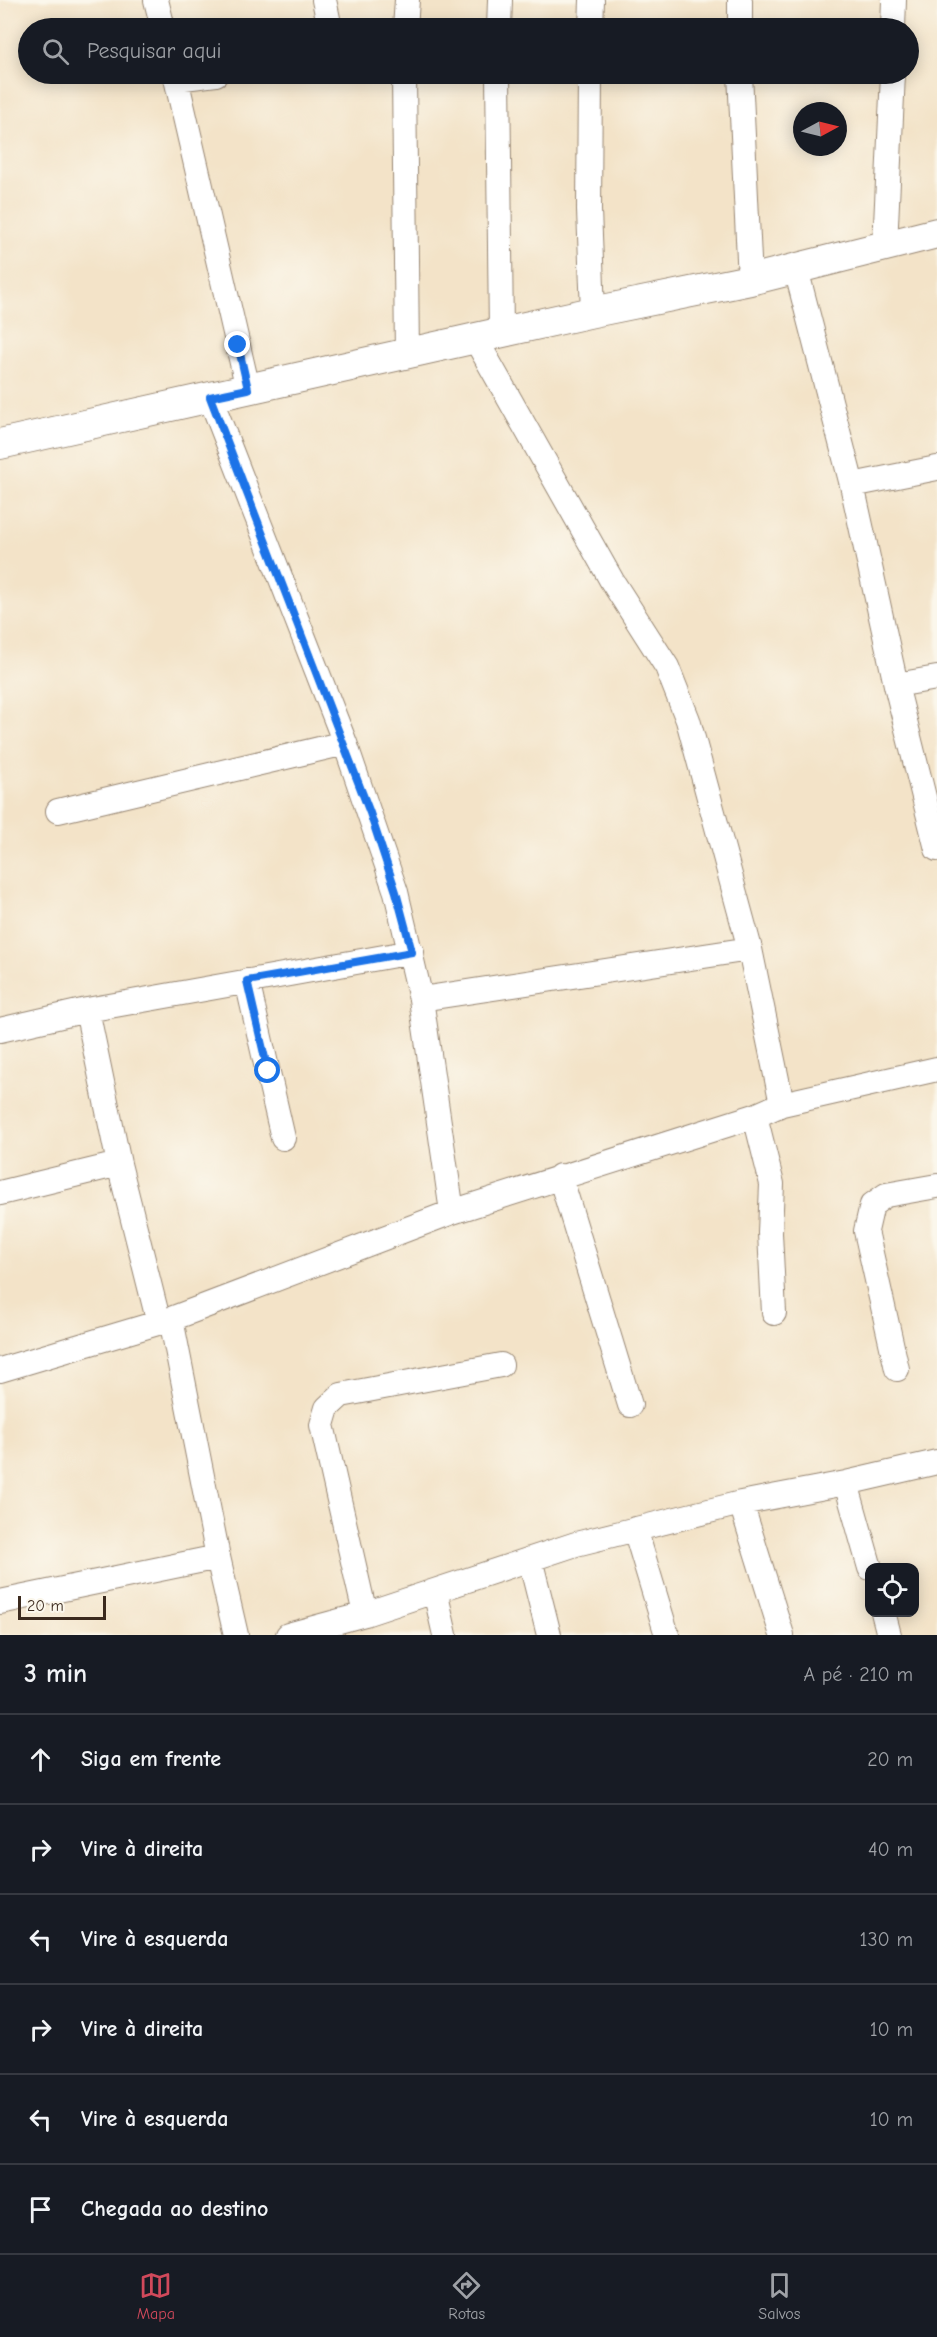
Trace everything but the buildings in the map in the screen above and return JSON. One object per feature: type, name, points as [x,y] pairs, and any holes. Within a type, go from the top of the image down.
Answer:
[{"type":"street","points":[[156,0],[160,18]]},
{"type":"street","points":[[324,0],[328,18]]},
{"type":"street","points":[[406,18],[407,0]]},
{"type":"street","points":[[499,18],[500,0]]},
{"type":"street","points":[[591,18],[592,0]]},
{"type":"street","points":[[740,0],[740,18]]},
{"type":"street","points":[[893,18],[894,0]]},
{"type":"street","points":[[177,84],[248,389]]},
{"type":"street","points":[[404,84],[407,355]]},
{"type":"street","points":[[498,84],[488,336],[612,581],[667,667],[688,720],[750,949],[782,1104]]},
{"type":"street","points":[[590,84],[593,312]]},
{"type":"street","points":[[740,84],[750,280]]},
{"type":"street","points":[[885,246],[893,84]]},
{"type":"street","points":[[0,444],[593,312],[750,280],[937,233]]},
{"type":"street","points":[[796,269],[852,485],[896,686],[937,849]]},
{"type":"street","points":[[210,397],[345,743],[396,892],[412,952],[421,999],[452,1212]]},
{"type":"street","points":[[852,485],[937,468]]},
{"type":"street","points":[[896,686],[937,678]]},
{"type":"street","points":[[58,811],[345,743]]},
{"type":"street","points":[[421,999],[750,949]]},
{"type":"street","points":[[0,1030],[87,1010],[412,952]]},
{"type":"street","points":[[247,981],[284,1138]]},
{"type":"street","points":[[87,1010],[119,1164],[165,1321],[236,1635]]},
{"type":"street","points":[[0,1370],[165,1321],[452,1212],[560,1176],[756,1116],[782,1104],[937,1069]]},
{"type":"street","points":[[756,1116],[772,1184],[770,1233],[774,1313]]},
{"type":"street","points":[[0,1192],[119,1164]]},
{"type":"street","points":[[560,1176],[630,1405]]},
{"type":"street","points":[[897,1369],[866,1231],[872,1205],[886,1195],[937,1186]]},
{"type":"street","points":[[350,1623],[322,1425],[327,1408],[341,1395],[501,1365]]},
{"type":"street","points":[[288,1635],[350,1623],[530,1558],[634,1529],[741,1503],[846,1483],[937,1462]]},
{"type":"street","points":[[846,1483],[869,1563]]},
{"type":"street","points":[[741,1503],[782,1635]]},
{"type":"street","points":[[634,1529],[667,1635]]},
{"type":"street","points":[[0,1602],[219,1557]]},
{"type":"street","points":[[530,1558],[549,1635]]},
{"type":"street","points":[[435,1591],[445,1635]]},
{"type":"street","points":[[884,1617],[889,1635]]},
{"type":"route","points":[[238,345],[248,389],[210,397],[345,743],[396,892],[412,952],[247,981],[268,1071]]}]
